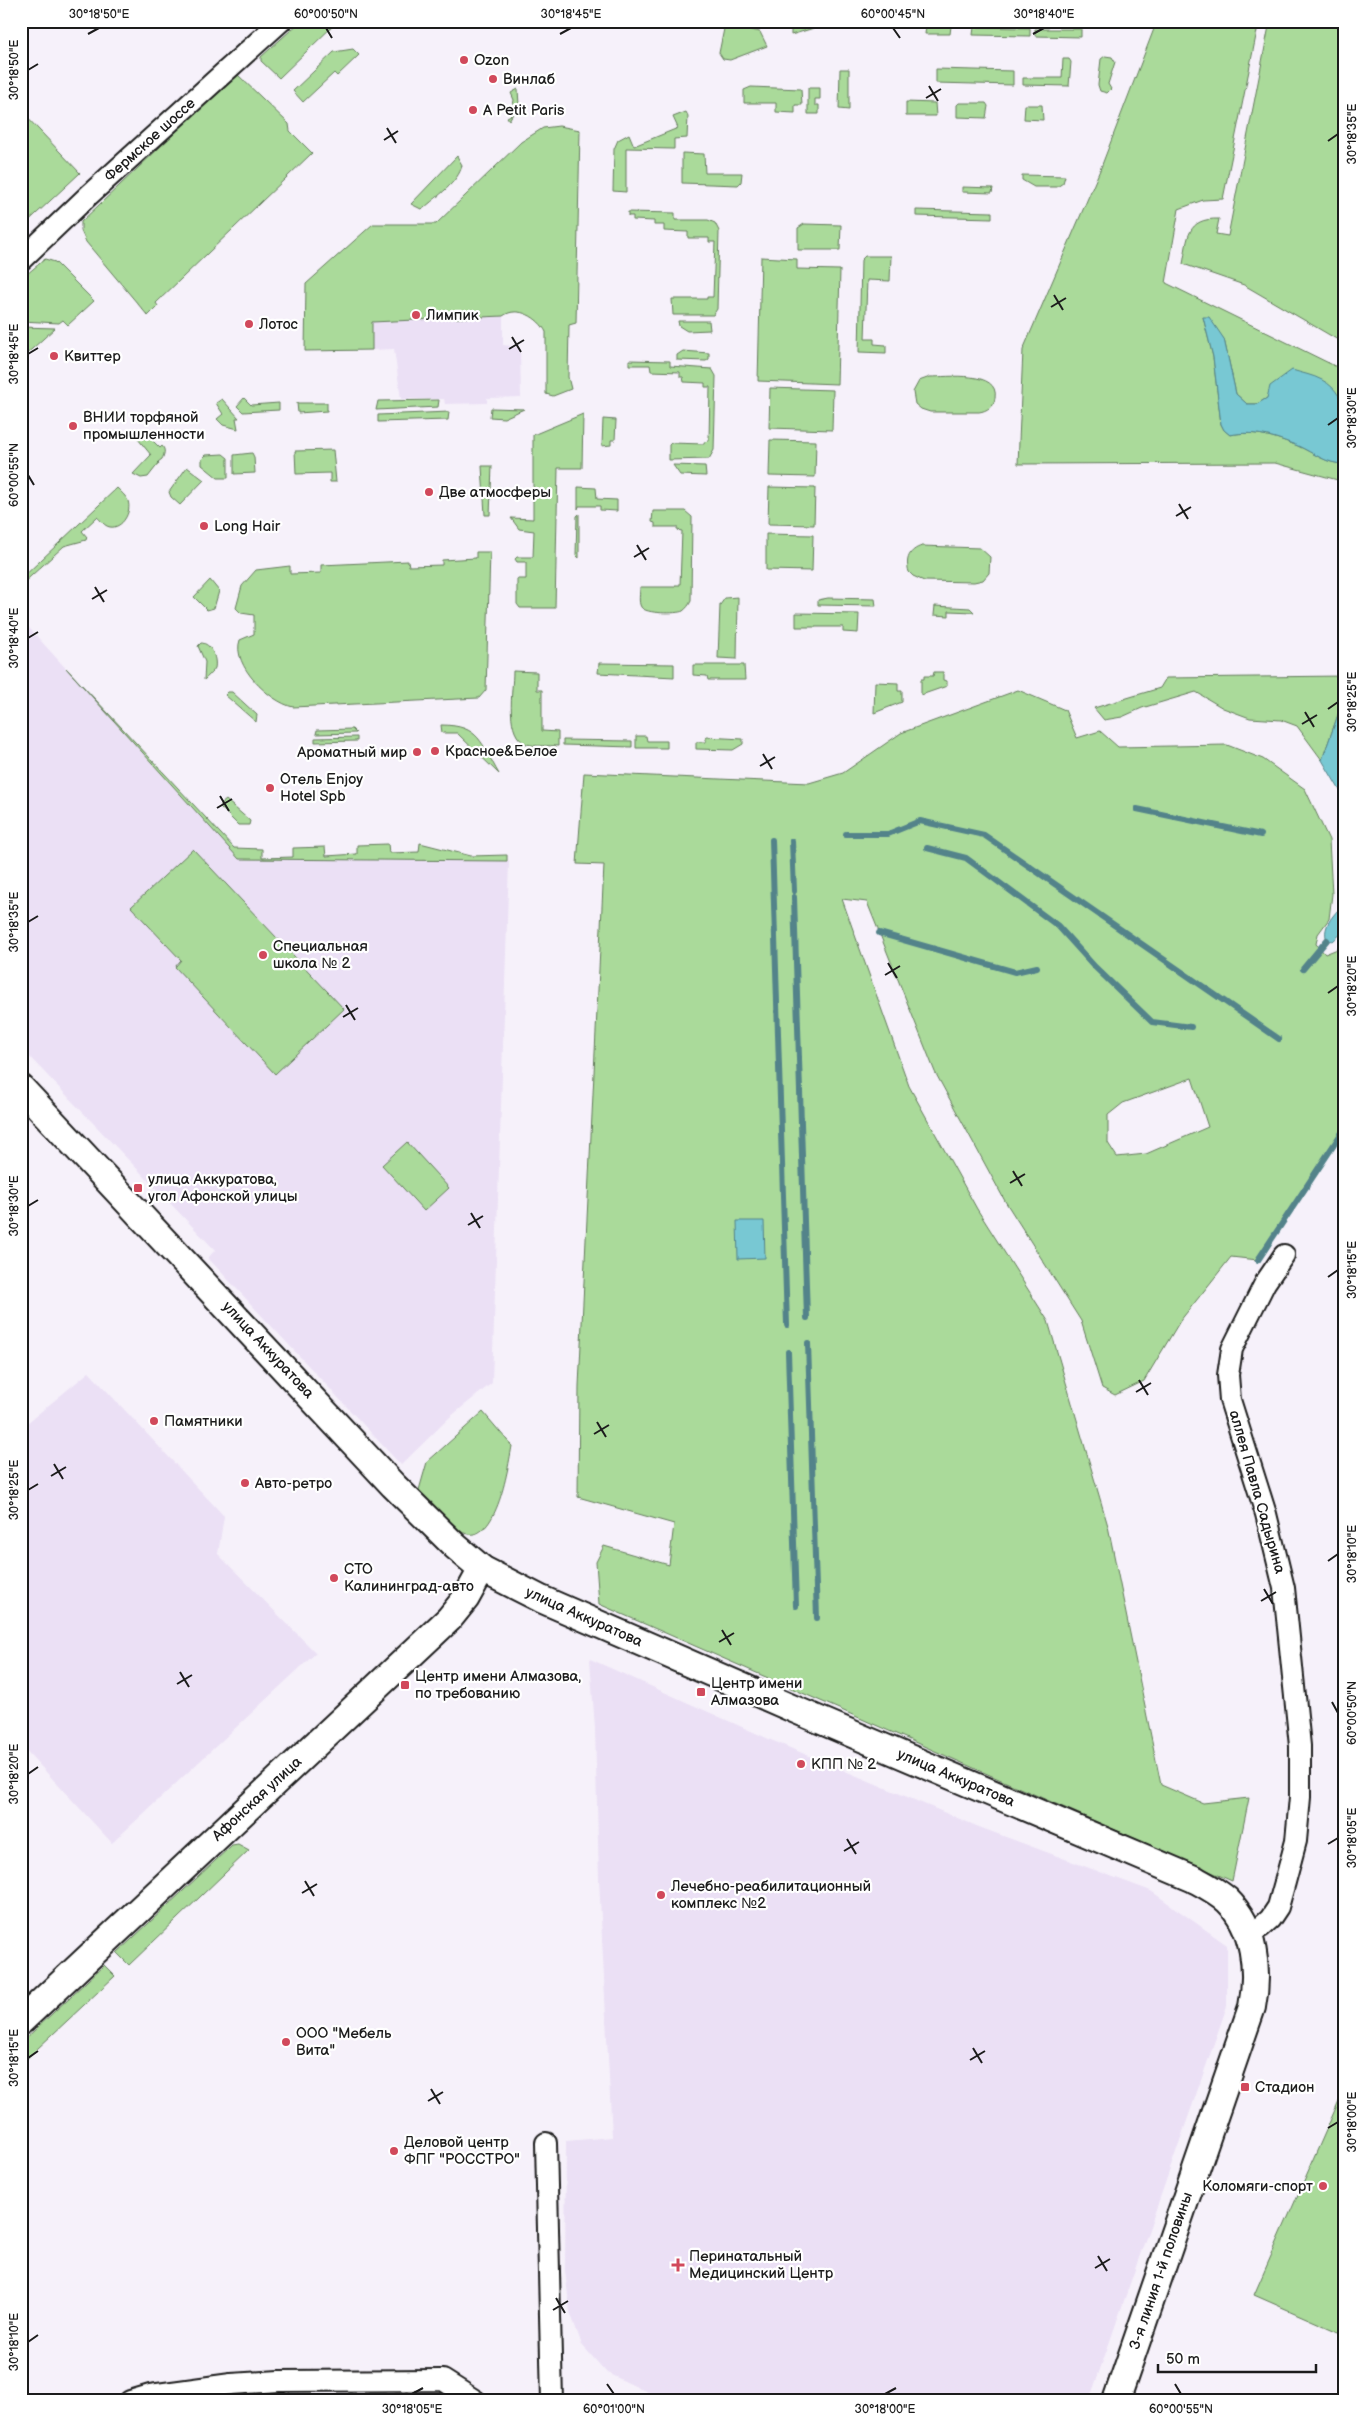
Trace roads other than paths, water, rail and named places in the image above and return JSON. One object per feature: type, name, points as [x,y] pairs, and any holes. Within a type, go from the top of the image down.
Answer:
[{"type":"street","name":"Фермское шоссе","points":[[21,260],[282,21]]},
{"type":"street","name":"улица Аккуратова","points":[[21,1088],[393,1485],[455,1546],[482,1568],[541,1599],[674,1658],[1194,1879],[1227,1901],[1240,1916],[1253,1950],[1256,1970]]},
{"type":"street","name":"аллея Павла Садырина","points":[[1247,1933],[1261,1927],[1270,1919],[1278,1907],[1296,1841],[1300,1797],[1300,1746],[1292,1652],[1284,1588],[1266,1514],[1230,1400],[1228,1374],[1232,1349],[1265,1283],[1284,1255]]},
{"type":"street","name":"Афонская улица","points":[[21,2021],[449,1619],[466,1598],[482,1568]]},
{"type":"street","name":"3-я линия 1-й половины","points":[[1116,2401],[1252,2007],[1256,1970]]},
{"type":"street","points":[[546,2143],[552,2401]]},
{"type":"street","points":[[130,2401],[150,2395],[231,2384],[279,2381],[443,2380],[476,2401]]},
{"type":"water","points":[[1203,317],[1209,317],[1224,339],[1236,394],[1247,404],[1257,404],[1267,398],[1270,386],[1292,370],[1311,375],[1332,387],[1339,396],[1345,417],[1345,464],[1326,460],[1298,446],[1273,437],[1248,433],[1230,435],[1224,430],[1221,424],[1213,357]]},
{"type":"water","points":[[1345,695],[1345,799],[1322,760]]},
{"type":"water","points":[[1345,903],[1345,930],[1333,941],[1327,940],[1326,930],[1328,925]]},
{"type":"water","points":[[737,1221],[764,1221],[765,1258],[738,1259]]},
{"type":"waterway","points":[[1137,809],[1261,835]]},
{"type":"waterway","points":[[846,834],[888,834],[920,821],[984,835],[1279,1039]]},
{"type":"waterway","points":[[772,840],[787,1325]]},
{"type":"waterway","points":[[792,841],[794,891]]},
{"type":"waterway","points":[[927,848],[966,858],[1058,926],[1095,967],[1152,1022],[1191,1027]]},
{"type":"waterway","points":[[794,897],[807,1318]]},
{"type":"waterway","points":[[879,933],[1015,972],[1037,967]]},
{"type":"waterway","points":[[1303,969],[1327,940]]},
{"type":"waterway","points":[[1258,1260],[1345,1128]]},
{"type":"waterway","points":[[808,1343],[817,1618]]},
{"type":"waterway","points":[[788,1352],[796,1606]]},
{"type":"place","name":"Ozon","points":[[464,60]]},
{"type":"place","name":"Винлаб","points":[[493,79]]},
{"type":"place","name":"A Petit Paris","points":[[473,110]]},
{"type":"place","name":"Лимпик","points":[[416,315]]},
{"type":"place","name":"Лотос","points":[[249,324]]},
{"type":"place","name":"Квиттер","points":[[54,356]]},
{"type":"place","name":"ВНИИ торфяной промышленности","points":[[73,426]]},
{"type":"place","name":"Две атмосферы","points":[[429,492]]},
{"type":"place","name":"Long Hair","points":[[204,526]]},
{"type":"place","name":"Красное&Белое","points":[[435,751]]},
{"type":"place","name":"Ароматный мир","points":[[417,752]]},
{"type":"place","name":"Отель Enjoy Hotel Spb","points":[[270,788]]},
{"type":"place","name":"Специальная школа № 2","points":[[263,955]]},
{"type":"place","name":"улица Аккуратова, угол Афонской улицы","points":[[138,1188]]},
{"type":"place","name":"Памятники","points":[[154,1421]]},
{"type":"place","name":"Авто-ретро","points":[[245,1483]]},
{"type":"place","name":"СТО Калининград-авто","points":[[334,1578]]},
{"type":"place","name":"Центр имени Алмазова, по требованию","points":[[405,1685]]},
{"type":"place","name":"Центр имени Алмазова","points":[[701,1692]]},
{"type":"place","name":"КПП № 2","points":[[801,1764]]},
{"type":"place","name":"Лечебно-реабилитационный комплекс №2","points":[[661,1895]]},
{"type":"place","name":"ООО \"Мебель Вита\"","points":[[286,2042]]},
{"type":"place","name":"Стадион","points":[[1245,2087]]},
{"type":"place","name":"Деловой центр ФПГ \"РОССТРО\"","points":[[394,2151]]},
{"type":"place","name":"Коломяги-спорт","points":[[1323,2186]]},
{"type":"place","name":"Перинатальный Медицинский Центр","points":[[678,2265]]}]
